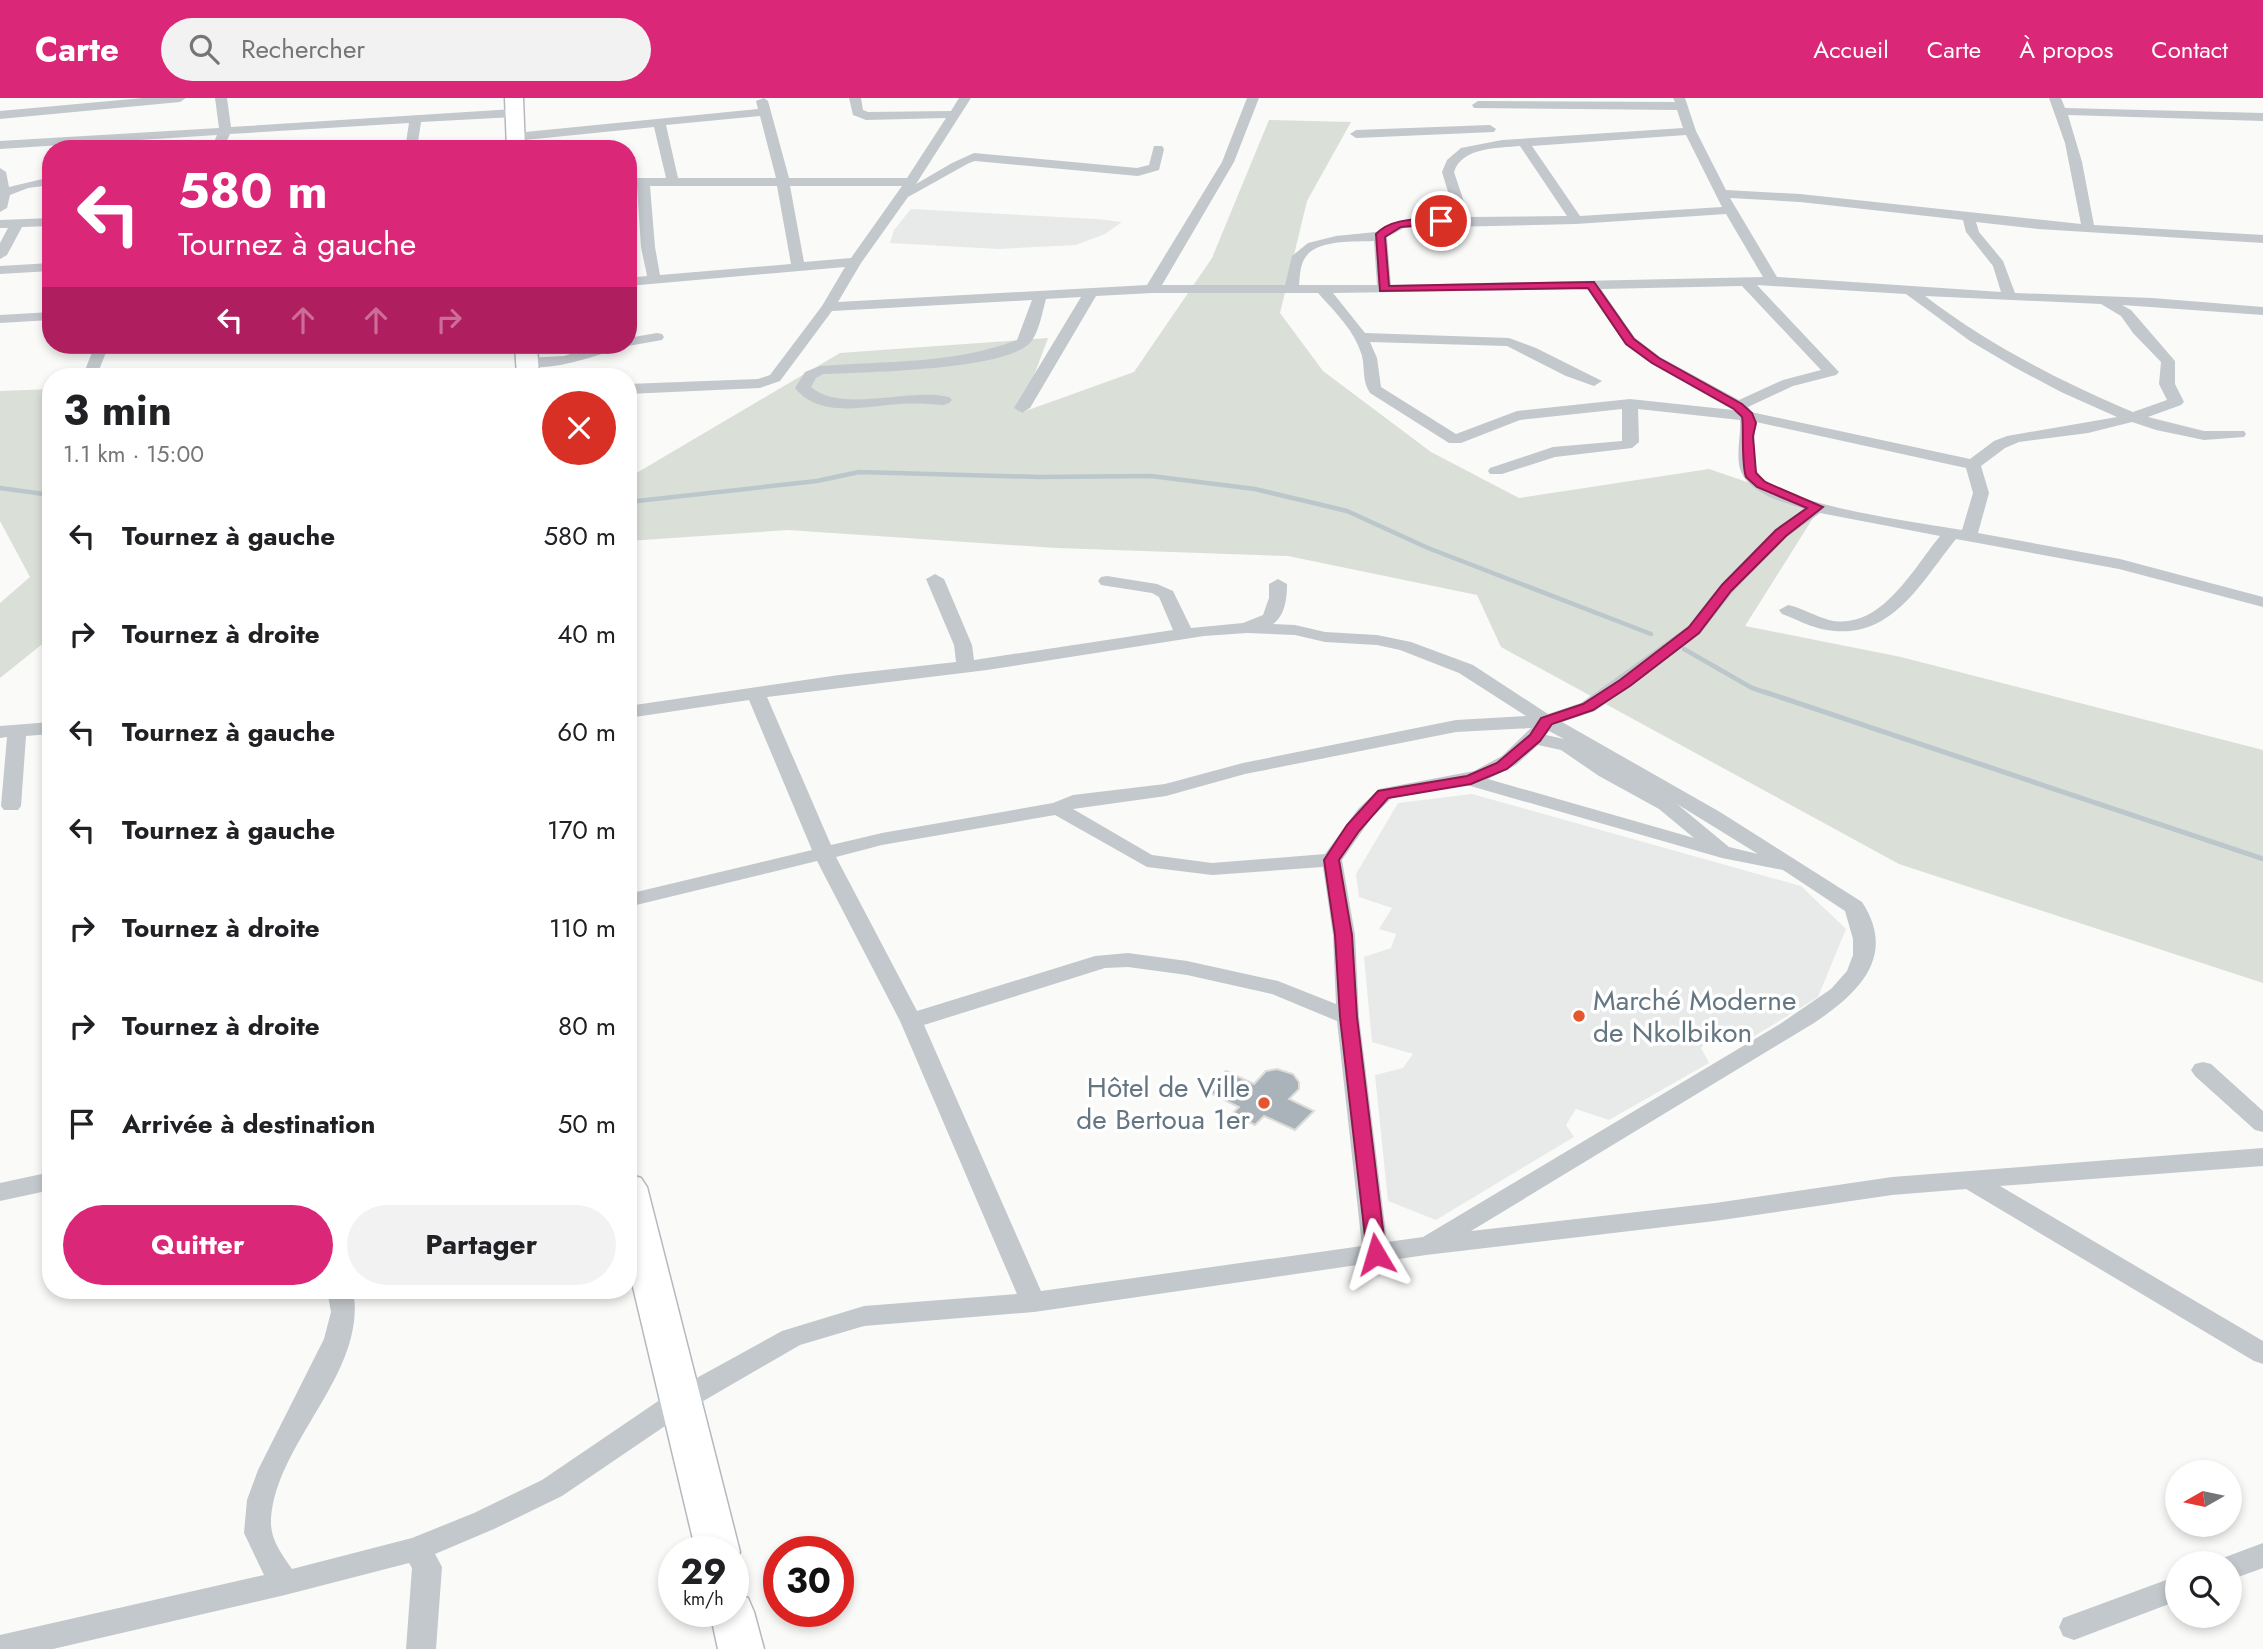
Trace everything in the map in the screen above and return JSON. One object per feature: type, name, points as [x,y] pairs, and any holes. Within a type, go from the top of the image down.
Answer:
[{"type":"highway","points":[[514,106],[515,140]]},
{"type":"highway","points":[[637,1222],[683,1399],[714,1536]]},
{"type":"highway","points":[[736,1627],[741,1649]]},
{"type":"street","points":[[0,115],[180,98]]},
{"type":"street","points":[[221,98],[225,131],[221,140]]},
{"type":"street","points":[[762,98],[783,181],[798,267]]},
{"type":"street","points":[[855,98],[857,112],[866,117],[955,114]]},
{"type":"street","points":[[637,389],[769,382],[775,378],[828,307],[965,98]]},
{"type":"street","points":[[1152,289],[1228,162],[1253,98]]},
{"type":"street","points":[[1502,144],[1490,129],[1477,102],[1681,102],[1690,131],[1721,194],[1772,281]]},
{"type":"street","points":[[2088,228],[2086,207],[2057,104],[2188,108],[2263,117]]},
{"type":"street","points":[[84,140],[416,119],[514,106]]},
{"type":"street","points":[[537,140],[764,112]]},
{"type":"street","points":[[412,140],[416,119]]},
{"type":"street","points":[[659,123],[673,182]]},
{"type":"street","points":[[254,140],[295,126]]},
{"type":"street","points":[[1356,134],[1490,129]]},
{"type":"street","points":[[1464,221],[1448,173],[1451,163],[1465,151],[1502,144],[1690,131]]},
{"type":"street","points":[[0,208],[5,145],[42,143]]},
{"type":"street","points":[[1524,143],[1576,220]]},
{"type":"street","points":[[637,182],[783,181],[908,188],[922,187],[957,163],[974,157],[1138,172],[1155,167],[1158,149]]},
{"type":"street","points":[[1,182],[25,185],[42,182]]},
{"type":"street","points":[[643,182],[648,247],[654,279]]},
{"type":"street","points":[[1721,194],[1800,198],[1969,218],[2088,228],[2263,239]]},
{"type":"street","points":[[1291,289],[1299,256],[1306,248],[1331,241],[1380,236],[1386,230],[1399,225],[1464,221],[1576,220],[1730,210]]},
{"type":"street","points":[[1969,218],[1970,232],[1990,251],[1998,265],[2005,280],[2008,298]]},
{"type":"street","points":[[0,224],[42,222]]},
{"type":"street","points":[[0,255],[17,223]]},
{"type":"street","points":[[1380,236],[1384,289]]},
{"type":"street","points":[[637,281],[855,262]]},
{"type":"street","points":[[0,270],[42,268]]},
{"type":"street","points":[[828,307],[1152,289],[1384,289],[1772,281],[2008,298],[2152,302],[2263,311]]},
{"type":"street","points":[[1743,411],[1788,383],[1831,372],[1746,282]]},
{"type":"street","points":[[1591,285],[1630,341],[1656,360],[1743,411],[1750,423],[1747,436],[1750,474],[1761,484],[1816,507],[2120,564],[2263,602]]},
{"type":"street","points":[[1322,289],[1360,337],[1369,354],[1369,378],[1376,390],[1455,440],[1517,416],[1630,404],[1743,411],[1973,465]]},
{"type":"street","points":[[1909,290],[2000,352],[2130,418],[2174,431],[2208,437],[2220,438],[2238,434]]},
{"type":"street","points":[[1022,408],[1091,293]]},
{"type":"street","points":[[944,400],[901,399],[857,403],[829,401],[807,393],[803,388],[810,375],[820,370],[948,362],[989,355],[1022,343],[1027,337],[1040,297]]},
{"type":"street","points":[[1973,465],[1990,448],[2008,439],[2089,428],[2130,418],[2176,402],[2167,384],[2168,360],[2138,330],[2126,313],[2104,301]]},
{"type":"street","points":[[0,319],[42,317]]},
{"type":"street","points":[[637,340],[657,337]]},
{"type":"street","points":[[1360,337],[1509,342],[1529,350],[1567,373],[1594,381]]},
{"type":"street","points":[[527,361],[565,360],[585,354]]},
{"type":"street","points":[[1496,471],[1553,452],[1631,442],[1630,404]]},
{"type":"street","points":[[1788,610],[1827,625],[1849,627],[1870,622],[1890,609],[1959,535],[1982,502],[1982,484],[1973,465]]},
{"type":"street","points":[[1376,1254],[1348,1017],[1344,935],[1332,860],[1353,828],[1384,794],[1471,780],[1502,766],[1541,730],[1588,707],[1694,630],[1727,588],[1781,533],[1816,507]]},
{"type":"street","points":[[935,579],[963,645],[967,665]]},
{"type":"street","points":[[1107,580],[1148,587],[1167,595],[1168,609],[1178,620],[1183,634]]},
{"type":"street","points":[[1247,628],[1271,618],[1278,598],[1278,584]]},
{"type":"street","points":[[2222,591],[2263,587]]},
{"type":"street","points":[[637,711],[1183,634],[1247,628],[1295,630],[1405,646],[1466,669],[1541,730],[1606,772],[1666,805],[1729,854]]},
{"type":"street","points":[[756,694],[823,852],[911,1021],[953,1113],[1018,1271],[1034,1302]]},
{"type":"street","points":[[637,899],[823,852],[1058,808],[1073,801],[1166,790],[1242,769],[1456,726],[1541,730],[1713,816],[1854,907],[1864,927],[1866,944],[1857,975],[1827,1004],[1618,1134],[1426,1247]]},
{"type":"street","points":[[12,806],[9,732],[42,729]]},
{"type":"street","points":[[1471,780],[1729,854],[1795,869]]},
{"type":"street","points":[[1058,808],[1111,837],[1147,862],[1212,869],[1332,860]]},
{"type":"street","points":[[911,1021],[1102,961],[1128,960],[1187,968],[1278,988],[1348,1017]]},
{"type":"street","points":[[2203,1070],[2263,1124]]},
{"type":"street","points":[[0,1648],[285,1583],[416,1549],[552,1489],[683,1399],[791,1338],[864,1316],[1034,1302],[1892,1186],[2263,1157]]},
{"type":"street","points":[[1970,1180],[2263,1354]]},
{"type":"street","points":[[0,1192],[42,1183]]},
{"type":"street","points":[[285,1583],[265,1553],[257,1525],[266,1486],[329,1359],[343,1320],[342,1299]]},
{"type":"street","points":[[416,1549],[427,1567],[421,1649]]},
{"type":"street","points":[[2242,1563],[2263,1555]]},
{"type":"street","points":[[2074,1628],[2165,1593]]},
{"type":"shaded area","points":[[1269,120],[1351,122],[1307,201],[1280,313],[1323,371],[1431,452],[1519,498],[1709,469],[1820,507],[1745,626],[1901,657],[2263,750],[2263,983],[1899,864],[1501,647],[1477,595],[1288,556],[1057,548],[788,530],[637,540],[637,473],[840,353],[1048,338],[1020,413],[1134,372],[1212,258]]},
{"type":"shaded area","points":[[911,209],[1122,222],[1105,234],[1076,245],[999,249],[890,243],[894,230]]},
{"type":"shaded area","points":[[42,389],[42,644],[0,678],[0,603],[30,577],[0,521],[0,391]]},
{"type":"shaded area","name":"Marché Moderne de Nkolbikon","points":[[1472,794],[1801,886],[1846,929],[1818,997],[1740,1045],[1712,1035],[1701,1048],[1709,1063],[1609,1120],[1576,1109],[1566,1125],[1574,1137],[1436,1220],[1388,1201],[1375,1075],[1403,1068],[1413,1054],[1372,1042],[1364,957],[1391,948],[1396,934],[1379,929],[1392,908],[1359,897],[1356,874],[1398,803]]},
{"type":"building","name":"Hôtel de Ville de Bertoua 1er","points":[[1277,1069],[1293,1074],[1299,1082],[1299,1089],[1289,1099],[1314,1111],[1295,1130],[1264,1116],[1255,1125],[1232,1114],[1239,1107],[1206,1091],[1226,1071],[1254,1084],[1266,1071]]},
{"type":"waterway","points":[[637,501],[817,481],[859,472],[1039,477],[1151,476],[1255,489],[1347,511],[1428,548],[1651,634]]},
{"type":"waterway","points":[[0,488],[42,494]]},
{"type":"waterway","points":[[1684,649],[1752,688],[1770,694]]},
{"type":"waterway","points":[[1765,692],[2263,859]]},
{"type":"place","name":"Marché Moderne de Nkolbikon","points":[[1579,1016]]},
{"type":"place","name":"Hôtel de Ville de Bertoua 1er","points":[[1264,1103]]},
{"type":"route","points":[[1376,1254],[1348,1017],[1344,935],[1332,860],[1353,828],[1384,794],[1471,780],[1502,766],[1535,738],[1546,721],[1588,707],[1625,683],[1694,630],[1727,588],[1781,533],[1816,507],[1761,484],[1750,474],[1748,416],[1738,406],[1656,360],[1630,341],[1591,285],[1384,289],[1380,236],[1386,230],[1399,225],[1441,221]]}]
